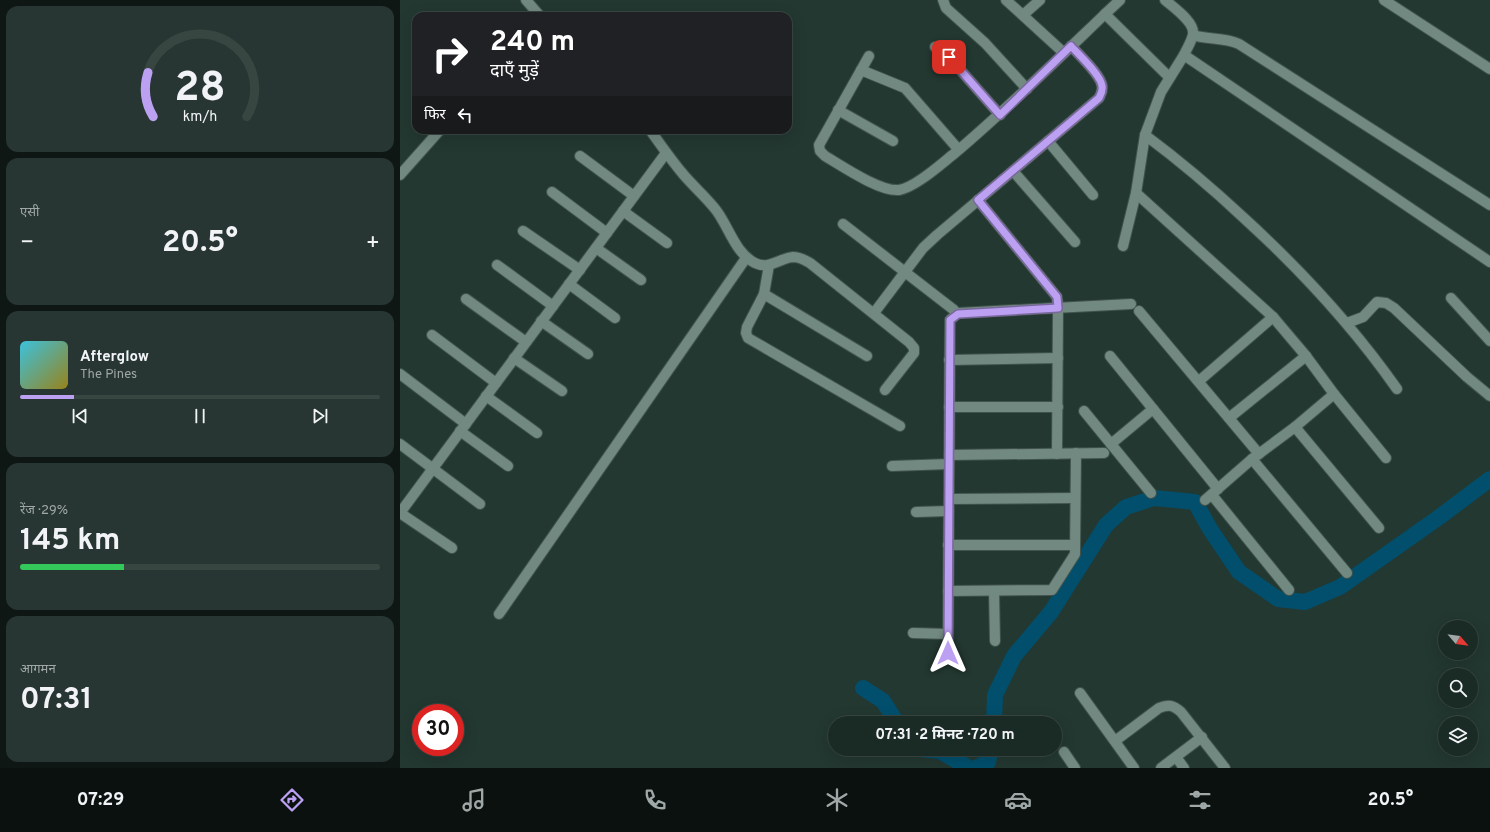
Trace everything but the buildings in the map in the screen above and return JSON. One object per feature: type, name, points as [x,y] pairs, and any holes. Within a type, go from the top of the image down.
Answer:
[{"type":"street","points":[[526,0],[536,12]]},
{"type":"street","points":[[944,0],[946,8],[985,42],[1027,89]]},
{"type":"street","points":[[874,313],[923,248],[1099,98],[1102,93],[1100,78],[1006,0]]},
{"type":"street","points":[[1023,15],[1040,0]]},
{"type":"street","points":[[869,56],[819,145],[820,151],[872,183],[887,189],[900,190],[930,174],[1000,115],[1120,0]]},
{"type":"street","points":[[1123,246],[1136,193],[1144,135],[1161,92],[1184,55],[1193,35],[1193,29],[1190,23],[1165,0]]},
{"type":"street","points":[[1384,0],[1490,69]]},
{"type":"street","points":[[1105,14],[1169,77]]},
{"type":"street","points":[[1193,35],[1204,39],[1230,40],[1239,44],[1490,205]]},
{"type":"street","points":[[935,47],[949,57],[1000,115]]},
{"type":"street","points":[[1184,55],[1490,262]]},
{"type":"street","points":[[861,70],[904,88],[958,149]]},
{"type":"street","points":[[838,110],[893,141]]},
{"type":"street","points":[[400,175],[436,134]]},
{"type":"street","points":[[653,134],[666,154],[716,209],[726,223],[739,249],[746,258],[757,264],[769,265],[793,257],[800,258],[810,263],[909,342],[914,348],[914,353],[885,390]]},
{"type":"street","points":[[1144,135],[1212,188],[1324,296],[1375,358],[1397,389]]},
{"type":"street","points":[[1048,141],[1094,195]]},
{"type":"street","points":[[452,548],[400,513],[666,154]]},
{"type":"street","points":[[580,156],[634,196]]},
{"type":"street","points":[[1013,171],[1075,242]]},
{"type":"street","points":[[552,192],[607,233]]},
{"type":"street","points":[[1136,193],[1273,317],[1306,356],[1334,394],[1386,458]]},
{"type":"street","points":[[978,200],[1057,297],[1058,454]]},
{"type":"street","points":[[623,211],[667,244]]},
{"type":"street","points":[[843,224],[954,310]]},
{"type":"street","points":[[523,231],[580,270]]},
{"type":"street","points":[[596,248],[641,280]]},
{"type":"street","points":[[499,614],[746,258]]},
{"type":"street","points":[[497,265],[553,306]]},
{"type":"street","points":[[769,265],[764,294],[747,327],[746,333],[748,338],[900,426]]},
{"type":"street","points":[[569,284],[615,318]]},
{"type":"street","points":[[764,294],[867,356]]},
{"type":"street","points":[[1451,298],[1490,339]]},
{"type":"street","points":[[466,299],[526,342]]},
{"type":"street","points":[[1346,323],[1363,317],[1377,302],[1386,303],[1394,308],[1467,377],[1490,396]]},
{"type":"street","points":[[948,653],[950,320],[958,314],[1131,304]]},
{"type":"street","points":[[1139,311],[1230,418],[1256,456],[1347,573]]},
{"type":"street","points":[[1199,381],[1273,317]]},
{"type":"street","points":[[542,321],[588,354]]},
{"type":"street","points":[[432,335],[496,383]]},
{"type":"street","points":[[1110,356],[1154,409],[1212,495],[1289,590]]},
{"type":"street","points":[[1230,418],[1306,356]]},
{"type":"street","points":[[514,358],[562,391]]},
{"type":"street","points":[[950,360],[1058,358]]},
{"type":"street","points":[[400,374],[508,466]]},
{"type":"street","points":[[1212,495],[1256,456],[1334,394]]},
{"type":"street","points":[[486,396],[537,433]]},
{"type":"street","points":[[949,407],[1058,407]]},
{"type":"street","points":[[1111,444],[1154,409]]},
{"type":"street","points":[[1084,411],[1151,493]]},
{"type":"street","points":[[1295,426],[1379,528]]},
{"type":"street","points":[[400,444],[480,504]]},
{"type":"street","points":[[892,466],[949,459],[1104,453]]},
{"type":"street","points":[[948,591],[1052,590],[1075,554],[1076,454]]},
{"type":"street","points":[[949,499],[1075,498]]},
{"type":"street","points":[[916,512],[949,511]]},
{"type":"street","points":[[948,545],[1075,545]]},
{"type":"street","points":[[994,590],[995,641]]},
{"type":"street","points":[[913,633],[948,634]]},
{"type":"street","points":[[1080,693],[1134,768]]},
{"type":"street","points":[[1115,741],[1159,708],[1171,705],[1181,712],[1225,768]]},
{"type":"street","points":[[1161,768],[1202,737]]},
{"type":"street","points":[[1064,752],[1075,768]]},
{"type":"street","points":[[1176,757],[1184,768]]},
{"type":"waterway","points":[[994,716],[995,695],[1014,656],[1051,612],[1106,525],[1126,507],[1154,498],[1195,502],[1210,529],[1239,572],[1278,599],[1305,602],[1340,587],[1438,518],[1490,479]]},
{"type":"waterway","points":[[863,688],[883,701],[893,716]]},
{"type":"waterway","points":[[949,756],[969,768]]},
{"type":"waterway","points":[[976,768],[988,762],[989,756]]},
{"type":"route","points":[[948,653],[950,320],[958,314],[1058,308],[1057,297],[978,200],[1099,98],[1102,93],[1100,78],[1071,46],[1000,115],[949,57]]}]
